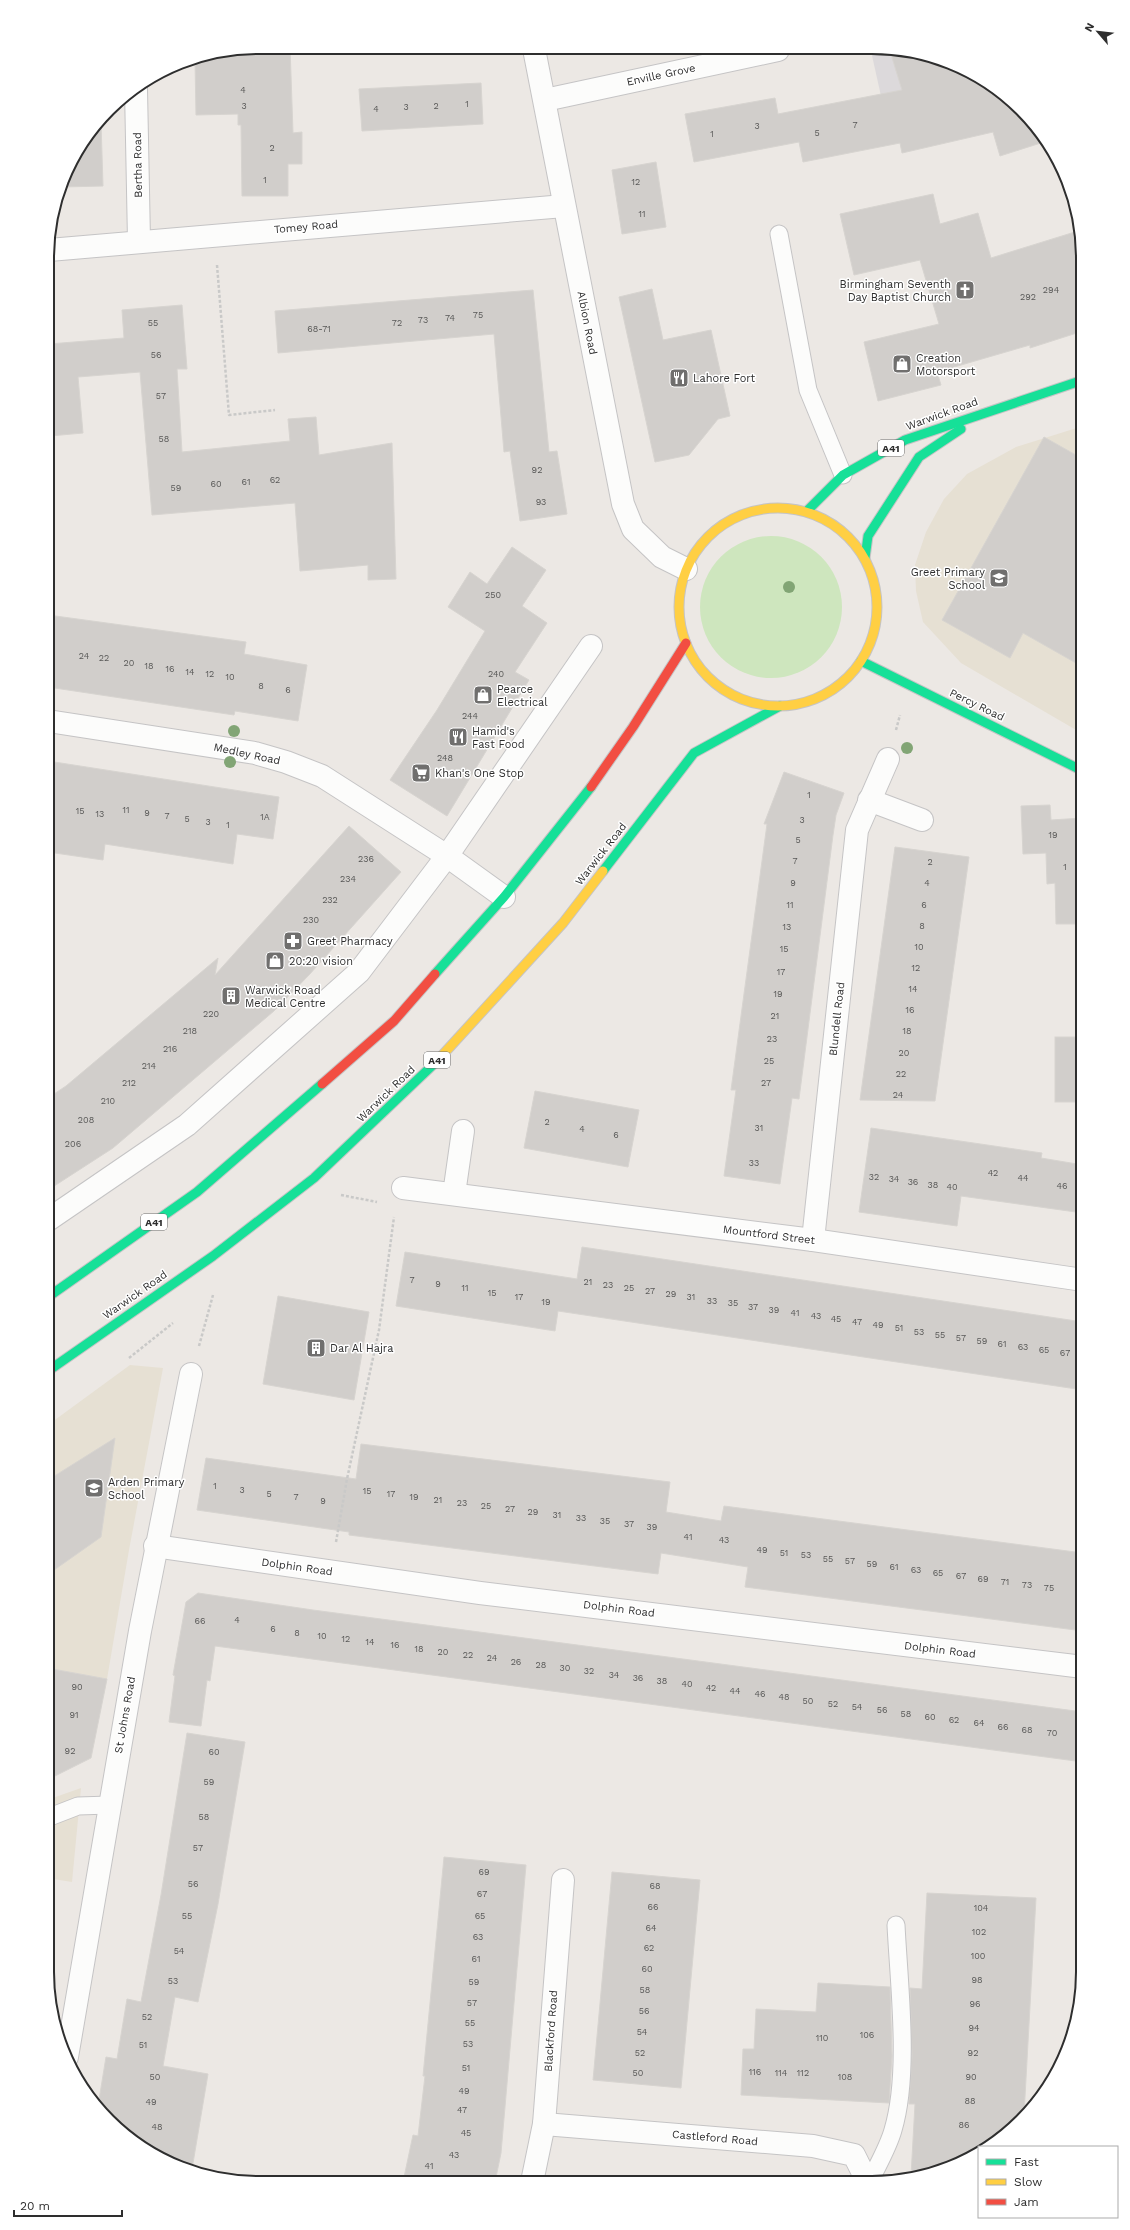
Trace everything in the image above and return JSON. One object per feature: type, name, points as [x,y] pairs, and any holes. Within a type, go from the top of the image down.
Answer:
[{"type":"main road","name":"Warwick Road","points":[[807,511],[843,476],[905,440],[989,410],[1076,382]]},
{"type":"main road","name":"Warwick Road","points":[[865,558],[868,536],[919,457],[989,410]]},
{"type":"main road","points":[[775,507],[807,511],[832,523],[849,536],[865,558],[875,585],[878,603],[871,642],[861,661],[843,682],[830,692],[811,700],[774,707],[747,701],[724,690],[702,671],[686,643],[679,616],[680,590],[686,569],[695,551],[707,538],[740,514],[775,507]]},
{"type":"main road","name":"A41","points":[[54,1293],[197,1192],[394,1021],[504,897],[571,814],[633,727],[686,643]]},
{"type":"main road","name":"Percy Road","points":[[861,661],[1076,768]]},
{"type":"main road","name":"Warwick Road","points":[[54,1367],[213,1256],[314,1178],[426,1072],[563,922],[694,753],[780,706]]},
{"type":"street","name":"Albion Road","points":[[535,54],[623,504],[632,529],[662,556],[686,569]]},
{"type":"street","name":"Enville Grove","points":[[545,100],[759,54]]},
{"type":"street","name":"Bertha Road","points":[[136,94],[139,241]]},
{"type":"street","name":"Tomey Road","points":[[54,250],[139,241],[564,206]]},
{"type":"street","points":[[54,1216],[187,1125],[359,972],[447,856],[591,646]]},
{"type":"street","name":"Medley Road","points":[[54,722],[255,753],[286,762],[322,776],[447,856],[504,897]]},
{"type":"street","name":"Blundell Road","points":[[813,1240],[857,830],[888,759]]},
{"type":"street","points":[[869,800],[922,820]]},
{"type":"street","points":[[454,1194],[463,1131]]},
{"type":"street","name":"Mountford Street","points":[[403,1188],[813,1240],[1076,1279]]},
{"type":"street","name":"St Johns Road","points":[[69,2047],[156,1546],[191,1374]]},
{"type":"street","name":"Dolphin Road","points":[[156,1546],[331,1572],[1076,1666]]},
{"type":"street","name":"Blackford Road","points":[[533,2176],[544,2124],[563,1880]]},
{"type":"street","name":"Castleford Road","points":[[544,2124],[813,2146],[854,2155],[864,2176]]},
{"type":"lane","points":[[779,234],[808,390],[843,476]]},
{"type":"lane","points":[[54,1815],[78,1806],[110,1805]]},
{"type":"lane","points":[[871,2176],[893,2131],[899,2104],[902,2045],[896,1925]]},
{"type":"path","points":[[214,235],[229,416],[275,410]]},
{"type":"path","points":[[888,759],[909,685]]},
{"type":"path","points":[[340,1195],[381,1203]]},
{"type":"path","points":[[331,1572],[347,1480],[379,1330],[394,1214]]},
{"type":"path","points":[[191,1374],[213,1292],[207,1297]]},
{"type":"path","points":[[129,1358],[177,1320]]},
{"type":"shaded area","points":[[872,54],[885,54],[925,61],[967,77],[883,105]]},
{"type":"shaded area","name":"Greet Primary School","points":[[1076,428],[1076,730],[961,663],[923,622],[916,591],[915,565],[926,532],[944,499],[967,474],[1016,447]]},
{"type":"shaded area","name":"Arden Primary School","points":[[130,1365],[163,1368],[129,1550],[107,1679],[54,1669],[54,1421]]},
{"type":"shaded area","points":[[81,1788],[72,1882],[54,1879],[54,1798]]},
{"type":"green space","points":[[764,536],[778,536],[792,539],[804,544],[816,552],[826,562],[837,580],[841,593],[841,621],[837,634],[826,652],[816,662],[804,670],[792,675],[778,678],[764,678],[750,675],[738,670],[726,662],[716,652],[708,640],[703,628],[700,614],[700,600],[703,586],[708,574],[716,562],[726,552],[738,544],[750,539]]},
{"type":"building","points":[[245,54],[290,54],[293,133],[302,132],[302,164],[288,164],[288,196],[242,196],[241,125],[238,125],[238,114],[196,115],[195,64],[219,58]]},
{"type":"building","points":[[891,55],[925,61],[974,81],[996,96],[1016,114],[1041,143],[1000,156],[993,132],[902,153],[900,143],[803,162],[799,142],[694,162],[685,114],[775,98],[778,114],[902,90]]},
{"type":"building","points":[[481,83],[483,124],[362,131],[359,89]]},
{"type":"building","points":[[101,128],[103,186],[67,187],[81,156]]},
{"type":"building","points":[[656,162],[666,227],[622,234],[612,170]]},
{"type":"building","points":[[933,194],[940,224],[978,213],[991,258],[1074,232],[1076,245],[1076,333],[1030,348],[1030,345],[937,372],[941,385],[878,401],[864,342],[939,324],[920,260],[854,275],[840,214]]},
{"type":"building","name":"Lahore Fort","points":[[652,289],[663,340],[711,330],[730,416],[718,419],[689,455],[655,462],[619,297]]},
{"type":"building","points":[[533,290],[549,452],[557,451],[567,514],[520,521],[510,451],[504,452],[494,334],[278,353],[275,311]]},
{"type":"building","points":[[182,305],[187,369],[177,369],[182,452],[290,441],[288,419],[316,417],[319,455],[392,443],[396,579],[368,580],[368,565],[300,571],[295,503],[152,515],[140,372],[78,377],[83,433],[54,436],[54,344],[124,338],[122,310]]},
{"type":"building","points":[[1044,437],[1076,455],[1076,663],[1023,633],[1010,658],[942,620]]},
{"type":"building","points":[[512,547],[546,570],[522,606],[547,623],[515,672],[529,680],[447,816],[390,780],[437,710],[485,631],[448,607],[470,572],[487,584]]},
{"type":"building","points":[[54,616],[246,642],[244,654],[307,665],[298,721],[235,711],[234,715],[54,688]]},
{"type":"building","points":[[54,762],[279,797],[273,839],[237,834],[233,864],[105,844],[103,860],[54,853]]},
{"type":"building","points":[[784,772],[844,793],[836,815],[833,835],[799,1099],[792,1098],[780,1184],[724,1176],[736,1090],[731,1090],[767,824],[764,824]]},
{"type":"building","points":[[1050,805],[1051,820],[1076,818],[1076,924],[1056,924],[1055,883],[1047,884],[1046,853],[1023,854],[1021,806]]},
{"type":"building","points":[[349,826],[401,872],[309,975],[274,1011],[113,1148],[54,1186],[54,1094],[66,1086],[218,958],[215,975]]},
{"type":"building","points":[[895,847],[969,857],[935,1101],[860,1100]]},
{"type":"building","points":[[1055,1037],[1076,1037],[1076,1102],[1055,1102]]},
{"type":"building","points":[[535,1091],[639,1110],[628,1167],[524,1148]]},
{"type":"building","points":[[871,1128],[1042,1153],[1041,1158],[1076,1164],[1076,1212],[961,1196],[957,1226],[859,1212]]},
{"type":"building","points":[[582,1247],[1076,1321],[1076,1389],[558,1311],[555,1331],[396,1306],[405,1252],[577,1279]]},
{"type":"building","name":"Dar Al Hajra","points":[[278,1296],[369,1312],[354,1400],[263,1384]]},
{"type":"building","points":[[115,1438],[101,1537],[54,1570],[54,1476]]},
{"type":"building","points":[[361,1444],[670,1482],[666,1512],[721,1521],[724,1506],[1076,1552],[1076,1630],[745,1587],[748,1567],[661,1553],[658,1574],[349,1535],[349,1532],[197,1510],[206,1458],[356,1479]]},
{"type":"building","points":[[198,1593],[313,1610],[1076,1711],[1076,1761],[215,1646],[210,1681],[207,1680],[201,1726],[169,1722],[175,1676],[173,1675],[186,1602]]},
{"type":"building","points":[[54,1669],[107,1679],[91,1758],[54,1776]]},
{"type":"building","points":[[187,1733],[245,1742],[218,1904],[198,2002],[175,1997],[163,2066],[208,2074],[193,2165],[168,2155],[145,2142],[114,2116],[99,2099],[106,2057],[117,2059],[127,1999],[141,2002],[161,1895]]},
{"type":"building","points":[[444,1857],[526,1865],[501,2153],[496,2176],[404,2176],[413,2135],[418,2136],[425,2076],[423,2076]]},
{"type":"building","points":[[612,1872],[700,1880],[681,2088],[593,2080]]},
{"type":"building","points":[[927,1893],[1036,1898],[1024,2107],[996,2134],[974,2149],[937,2165],[911,2172],[915,2104],[909,2104],[912,2056],[910,1988],[922,1989]]},
{"type":"building","points":[[818,1983],[890,1987],[892,2056],[889,2103],[741,2095],[743,2049],[754,2049],[756,2009],[816,2012]]},
{"type":"traffic: fast","points":[[807,511],[843,475],[905,440],[1076,382]]},
{"type":"traffic: fast","points":[[865,558],[868,536],[919,457],[961,429]]},
{"type":"traffic: fast","points":[[861,661],[1076,768]]},
{"type":"traffic: fast","points":[[603,871],[694,753],[780,706]]},
{"type":"traffic: fast","points":[[435,974],[504,897],[591,787]]},
{"type":"traffic: fast","points":[[54,1367],[213,1256],[314,1178],[437,1061]]},
{"type":"traffic: fast","points":[[54,1293],[197,1192],[322,1084]]},
{"type":"traffic: slow","points":[[768,508],[788,508],[807,512],[825,520],[841,530],[855,544],[865,560],[873,578],[877,597],[877,607],[877,617],[873,636],[865,654],[855,670],[841,684],[825,694],[807,702],[788,706],[768,706],[749,702],[731,694],[715,684],[701,670],[691,654],[683,636],[679,617],[679,597],[683,578],[691,560],[701,544],[715,530],[731,520],[749,512],[768,508]]},
{"type":"traffic: slow","points":[[437,1061],[563,923],[603,871]]},
{"type":"traffic: jam","points":[[591,787],[633,727],[686,643]]},
{"type":"traffic: jam","points":[[322,1084],[394,1021],[435,974]]},
{"type":"place","name":"Birmingham Seventh Day Baptist Church","points":[[965,290]]},
{"type":"place","name":"Creation Motorsport","points":[[902,364]]},
{"type":"place","name":"Lahore Fort","points":[[679,378]]},
{"type":"place","name":"Greet Primary School","points":[[999,578]]},
{"type":"place","name":"Pearce Electrical","points":[[483,695]]},
{"type":"place","name":"Hamid's Fast Food","points":[[458,737]]},
{"type":"place","name":"Khan's One Stop","points":[[421,773]]},
{"type":"place","name":"Greet Pharmacy","points":[[293,941]]},
{"type":"place","name":"20:20 vision","points":[[275,961]]},
{"type":"place","name":"Warwick Road Medical Centre","points":[[231,996]]},
{"type":"place","name":"Dar Al Hajra","points":[[316,1348]]},
{"type":"place","name":"Arden Primary School","points":[[94,1488]]}]
